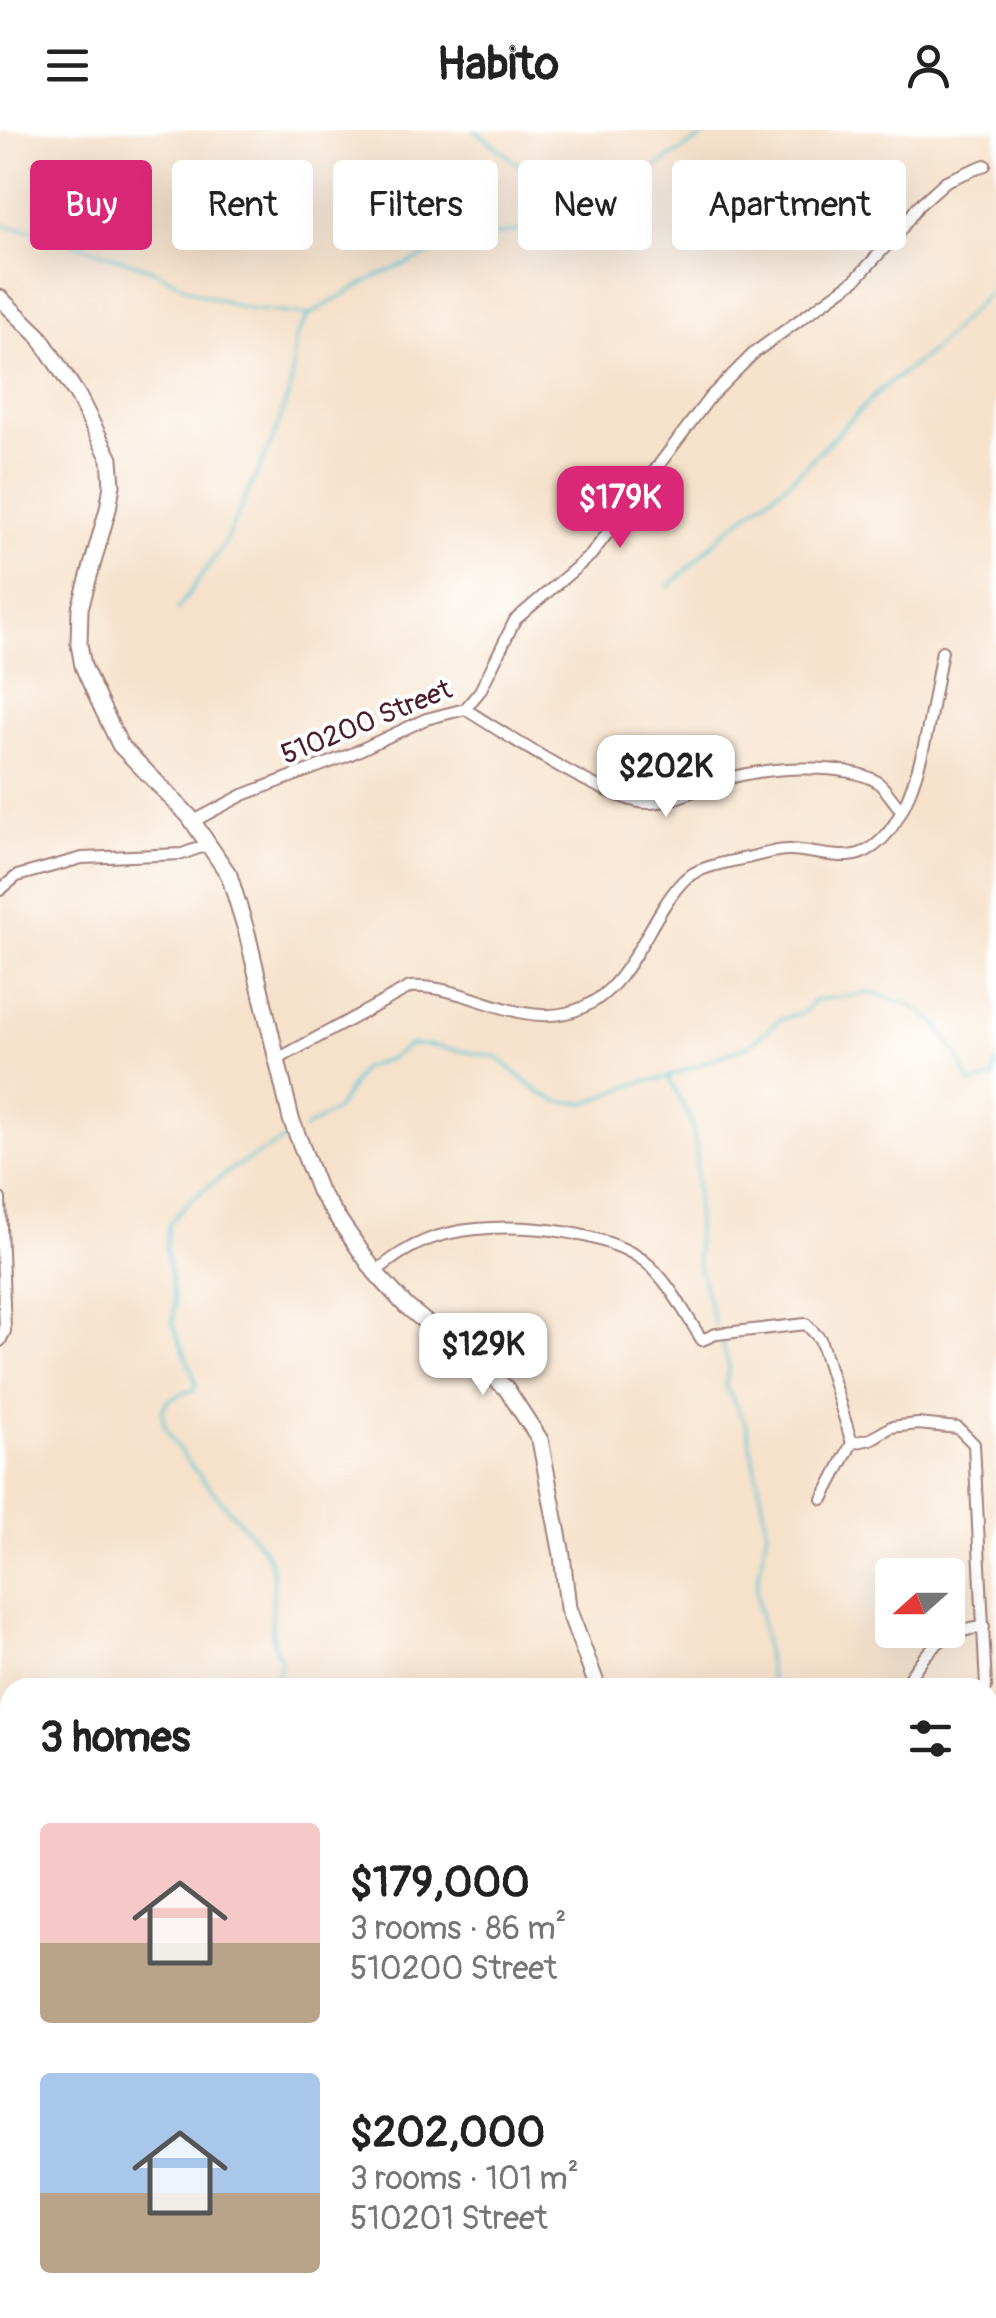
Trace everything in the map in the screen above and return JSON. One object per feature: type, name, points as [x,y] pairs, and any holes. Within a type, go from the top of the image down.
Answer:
[{"type":"street","name":"510200 Street","points":[[192,822],[244,795],[349,755],[426,720],[466,709],[480,692],[515,620],[591,555],[710,397],[755,352],[854,280],[918,206],[946,181],[985,165]]},
{"type":"street","points":[[0,298],[39,336],[78,396],[110,459],[112,486],[108,509],[80,608],[78,644],[83,666],[120,745],[192,822],[229,875],[292,1120],[319,1191],[375,1272],[406,1306],[506,1388],[540,1440],[568,1608],[594,1678]]},
{"type":"street","points":[[276,1060],[410,988],[434,986],[512,1010],[565,1014],[596,1002],[615,985],[686,878],[726,862],[786,849],[856,856],[878,846],[913,789],[942,651]]},
{"type":"street","points":[[466,709],[526,748],[622,797],[648,804],[728,778],[774,769],[859,775],[878,782],[901,810]]},
{"type":"street","points":[[0,890],[17,876],[82,858],[182,854],[210,844]]},
{"type":"street","points":[[0,1199],[5,1331],[0,1340]]},
{"type":"street","points":[[375,1272],[399,1252],[431,1238],[516,1226],[560,1230],[643,1260],[665,1283],[702,1340],[716,1334],[806,1324],[820,1339],[852,1443],[823,1499]]},
{"type":"street","points":[[852,1443],[871,1439],[891,1427],[918,1424],[958,1428],[974,1444],[986,1678]]},
{"type":"street","points":[[909,1678],[934,1643],[958,1630],[984,1627]]},
{"type":"waterway","points":[[475,130],[518,164]]},
{"type":"waterway","points":[[177,610],[223,546],[274,437],[291,387],[295,338],[309,315],[375,277],[460,242],[531,228],[591,208],[714,130]]},
{"type":"waterway","points":[[0,225],[38,231],[153,270],[197,293],[248,309],[308,315]]},
{"type":"waterway","points":[[669,587],[727,530],[792,479],[879,391],[931,352],[996,285]]},
{"type":"waterway","points":[[304,1129],[337,1109],[362,1068],[389,1059],[409,1045],[497,1057],[540,1093],[558,1101],[587,1103],[751,1044],[779,1020],[806,1011],[814,1000],[875,993],[910,1005],[935,1022],[971,1084],[994,1078],[996,1063]]},
{"type":"waterway","points":[[668,1077],[690,1119],[696,1144],[697,1259],[715,1325]]},
{"type":"waterway","points":[[277,1678],[281,1659],[272,1632],[273,1578],[266,1553],[187,1460],[164,1422],[165,1405],[195,1389],[196,1382],[173,1324],[175,1304],[166,1249],[169,1224],[190,1200],[233,1168],[293,1135]]},
{"type":"waterway","points":[[721,1341],[729,1366],[725,1386],[746,1424],[767,1530],[756,1591],[770,1678]]}]
